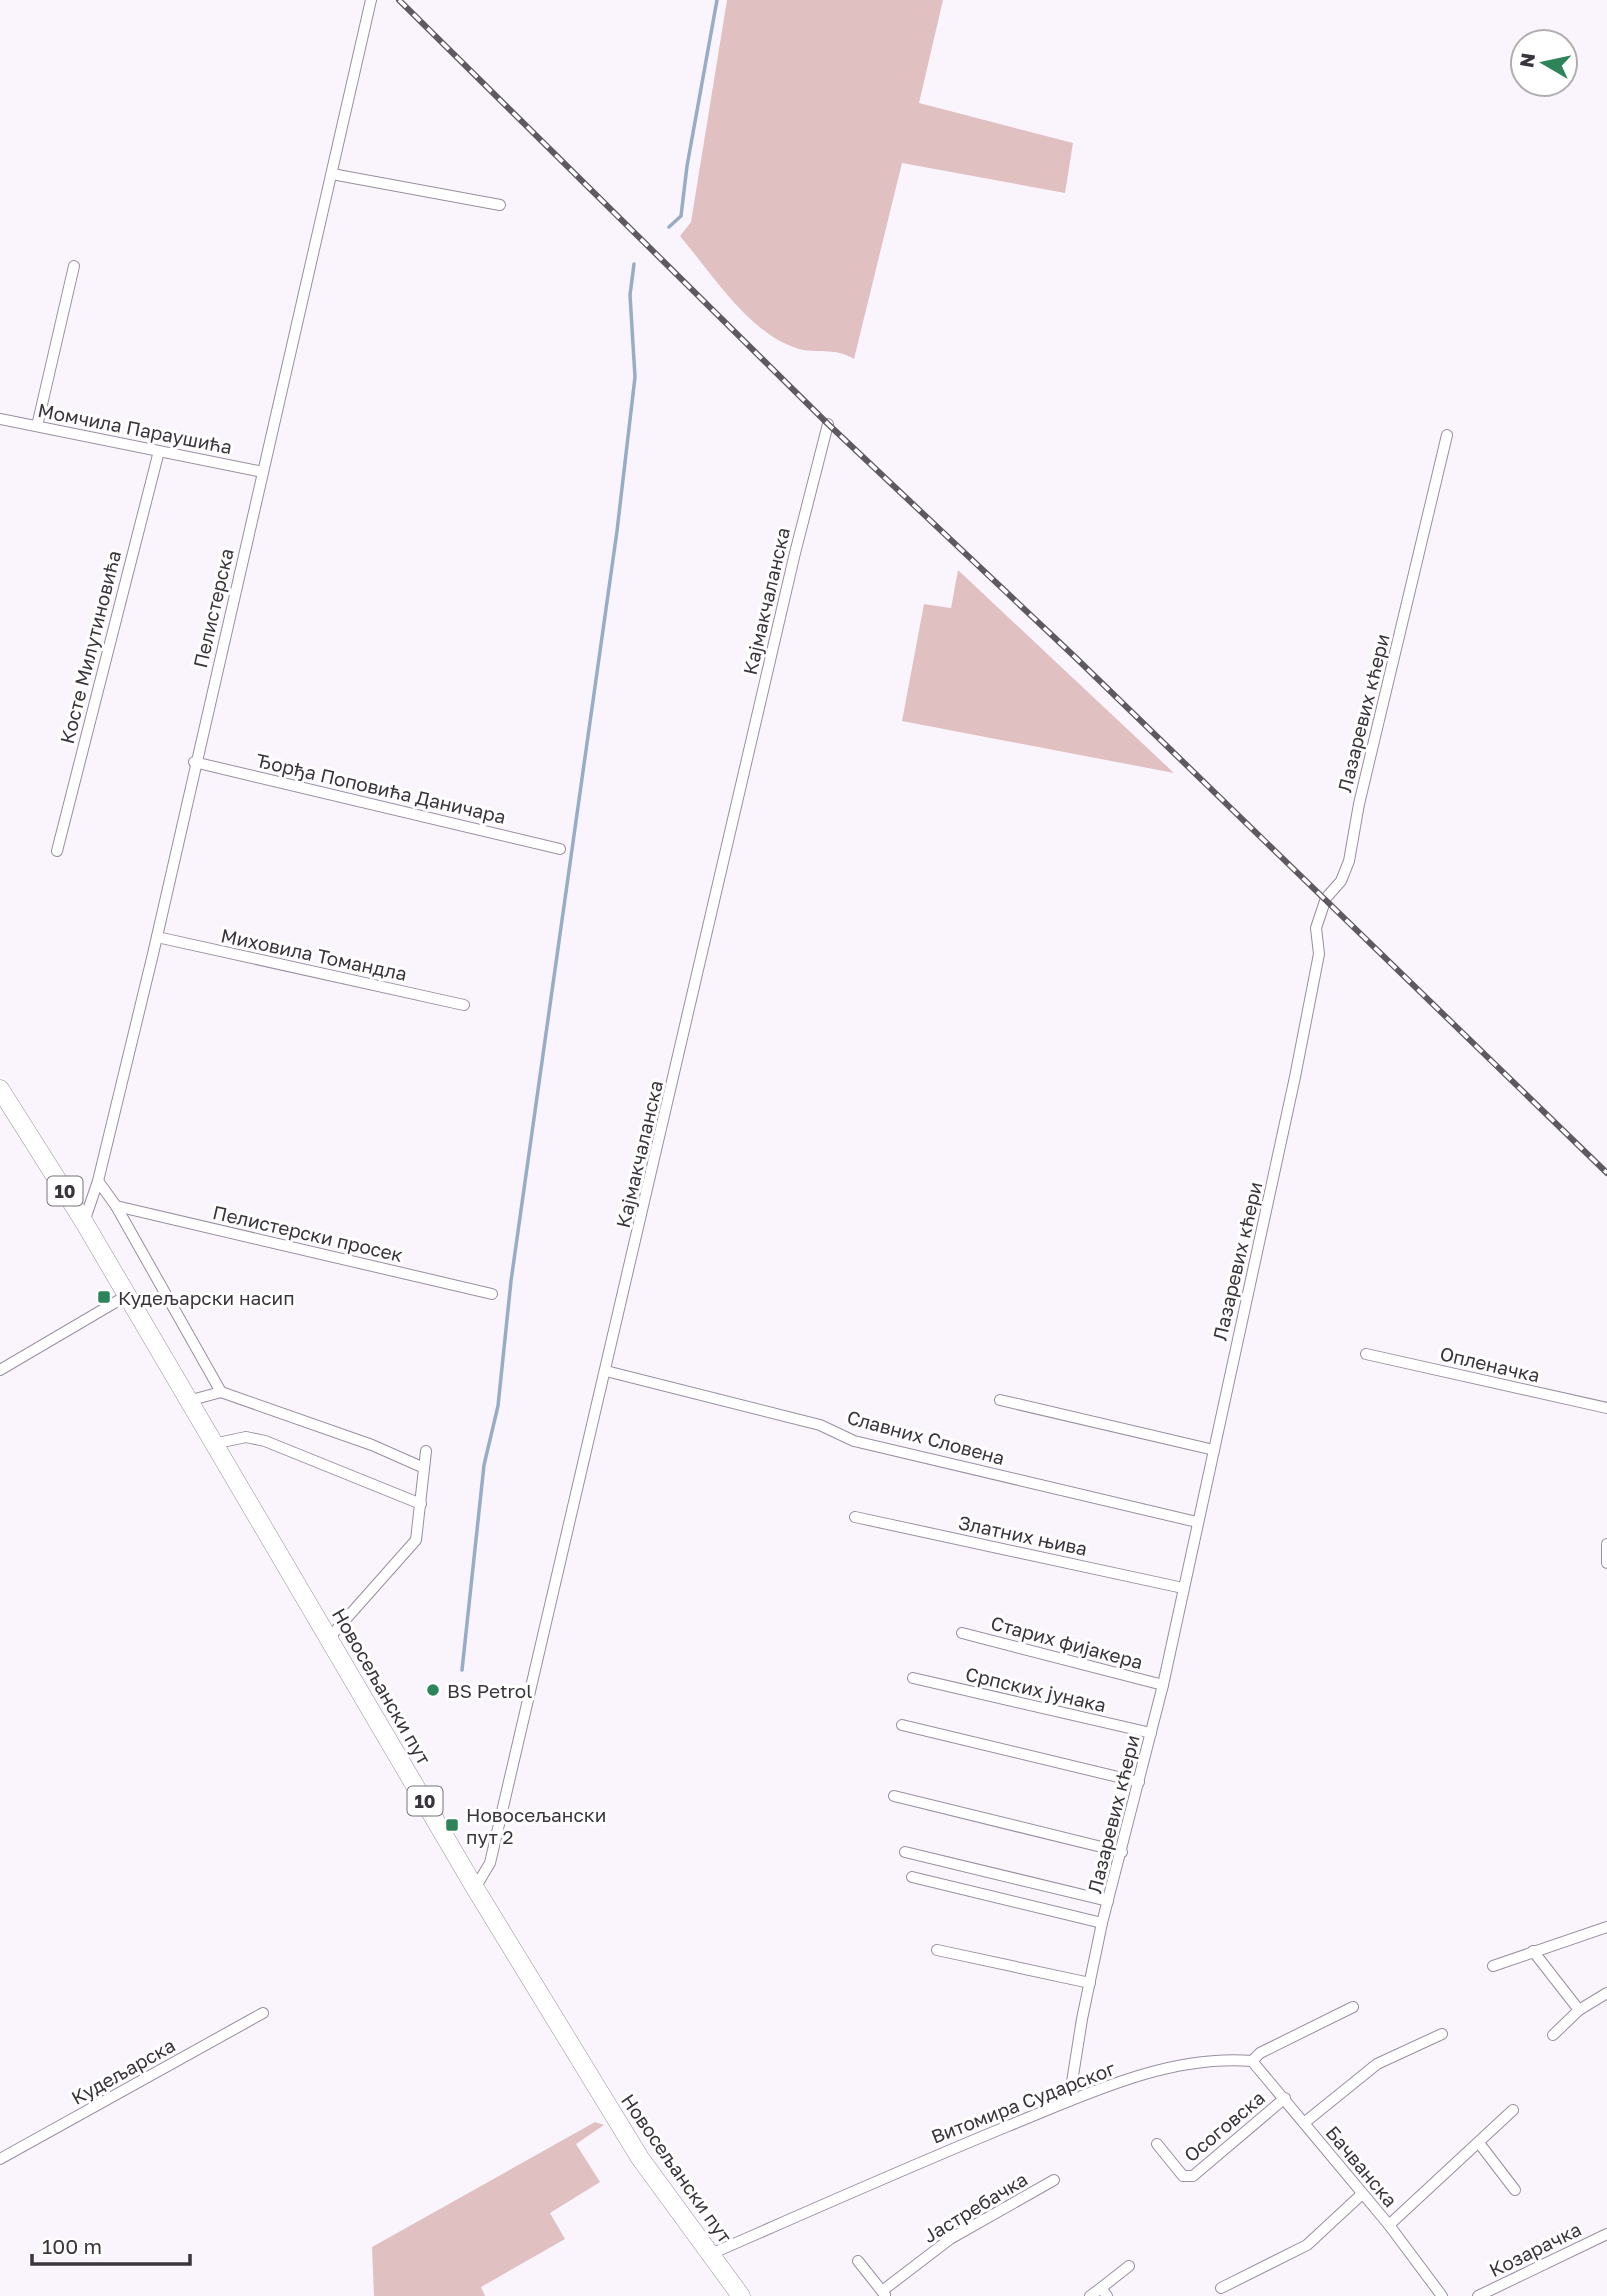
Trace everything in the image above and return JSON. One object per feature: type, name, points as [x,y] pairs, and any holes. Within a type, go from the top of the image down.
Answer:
[{"type":"main road","name":"Новосељански пут","points":[[0,1089],[84,1222],[475,1888],[640,2158],[741,2296]]},
{"type":"street","name":"Пелистерска","points":[[84,1222],[98,1181],[157,937],[194,762],[371,0]]},
{"type":"street","points":[[332,174],[500,205]]},
{"type":"street","points":[[37,426],[74,266]]},
{"type":"street","name":"Момчила Параушића","points":[[0,419],[263,472]]},
{"type":"street","name":"Кајмакчаланска","points":[[475,1888],[490,1863],[795,553],[828,424]]},
{"type":"street","name":"Лазаревих кћери","points":[[1069,2101],[1102,1923],[1163,1685],[1310,1000],[1319,954],[1316,928],[1319,914],[1326,898],[1341,881],[1349,860],[1359,804],[1447,435]]},
{"type":"street","name":"Косте Милутиновића","points":[[57,851],[159,451]]},
{"type":"street","name":"Ђорђа Поповића Даничара","points":[[194,762],[560,849]]},
{"type":"street","name":"Миховила Томандла","points":[[157,937],[464,1005]]},
{"type":"street","points":[[98,1181],[116,1206],[221,1392]]},
{"type":"street","name":"Пелистерски просек","points":[[116,1206],[492,1294]]},
{"type":"street","points":[[0,1370],[126,1296]]},
{"type":"street","name":"Опленачка","points":[[1366,1354],[1607,1408]]},
{"type":"street","name":"Славних Словена","points":[[606,1371],[820,1425],[854,1441],[1197,1522]]},
{"type":"street","points":[[187,1401],[221,1392],[372,1446],[424,1468]]},
{"type":"street","points":[[1000,1400],[1214,1450]]},
{"type":"street","points":[[214,1444],[246,1437],[265,1441],[421,1504]]},
{"type":"street","points":[[330,1637],[414,1544],[426,1451]]},
{"type":"street","name":"Златних њива","points":[[855,1517],[1184,1588]]},
{"type":"street","points":[[1607,1544],[1607,1563]]},
{"type":"street","name":"Старих фијакера","points":[[962,1633],[1163,1685]]},
{"type":"street","name":"Српских јунака","points":[[914,1678],[1151,1733]]},
{"type":"street","points":[[902,1725],[1139,1782]]},
{"type":"street","points":[[894,1796],[1122,1852]]},
{"type":"street","points":[[905,1852],[1108,1901]]},
{"type":"street","points":[[912,1877],[1102,1923]]},
{"type":"street","points":[[1493,1966],[1607,1927]]},
{"type":"street","points":[[937,1950],[1090,1983]]},
{"type":"street","points":[[1533,1951],[1579,2010]]},
{"type":"street","points":[[1553,2035],[1579,2010],[1607,1993]]},
{"type":"street","points":[[1252,2061],[1260,2053],[1353,2007]]},
{"type":"street","name":"Кудељарска","points":[[0,2159],[263,2013]]},
{"type":"street","points":[[1304,2123],[1377,2064],[1442,2034]]},
{"type":"street","name":"Витомира Сударског","points":[[711,2254],[923,2160],[1113,2084],[1219,2058],[1252,2061]]},
{"type":"street","name":"Бачванска","points":[[1252,2061],[1389,2225],[1442,2296]]},
{"type":"street","name":"Осоговска","points":[[1157,2144],[1183,2176],[1193,2176],[1285,2098]]},
{"type":"street","points":[[1389,2225],[1513,2110]]},
{"type":"street","points":[[1479,2143],[1515,2190]]},
{"type":"street","name":"Јастребачка","points":[[884,2293],[950,2239],[1054,2180]]},
{"type":"street","points":[[1221,2288],[1307,2245],[1362,2194]]},
{"type":"street","name":"Козарачка","points":[[1478,2296],[1607,2234]]},
{"type":"street","points":[[859,2261],[884,2293]]},
{"type":"street","points":[[1090,2296],[1104,2292],[1129,2266]]},
{"type":"shaded area","points":[[727,0],[943,0],[919,103],[1073,143],[1065,193],[902,163],[854,359],[839,353],[796,348],[779,340],[763,330],[732,301],[680,236],[691,222]]},
{"type":"shaded area","points":[[958,570],[1174,773],[902,721],[924,604],[951,608]]},
{"type":"shaded area","points":[[595,2122],[604,2125],[576,2144],[600,2182],[550,2213],[565,2239],[481,2287],[485,2296],[374,2296],[372,2247]]},
{"type":"waterway","points":[[669,227],[681,216],[687,166],[717,0]]},
{"type":"waterway","points":[[462,1670],[484,1465],[498,1406],[511,1281],[617,531],[635,377],[630,295],[634,264]]},
{"type":"railway","points":[[399,0],[828,424],[1075,657],[1607,1173]]},
{"type":"place","name":"Кудељарски насип","points":[[104,1297]]},
{"type":"place","name":"BS Petrol","points":[[433,1690]]},
{"type":"place","name":"Новосељански пут 2","points":[[452,1825]]}]
